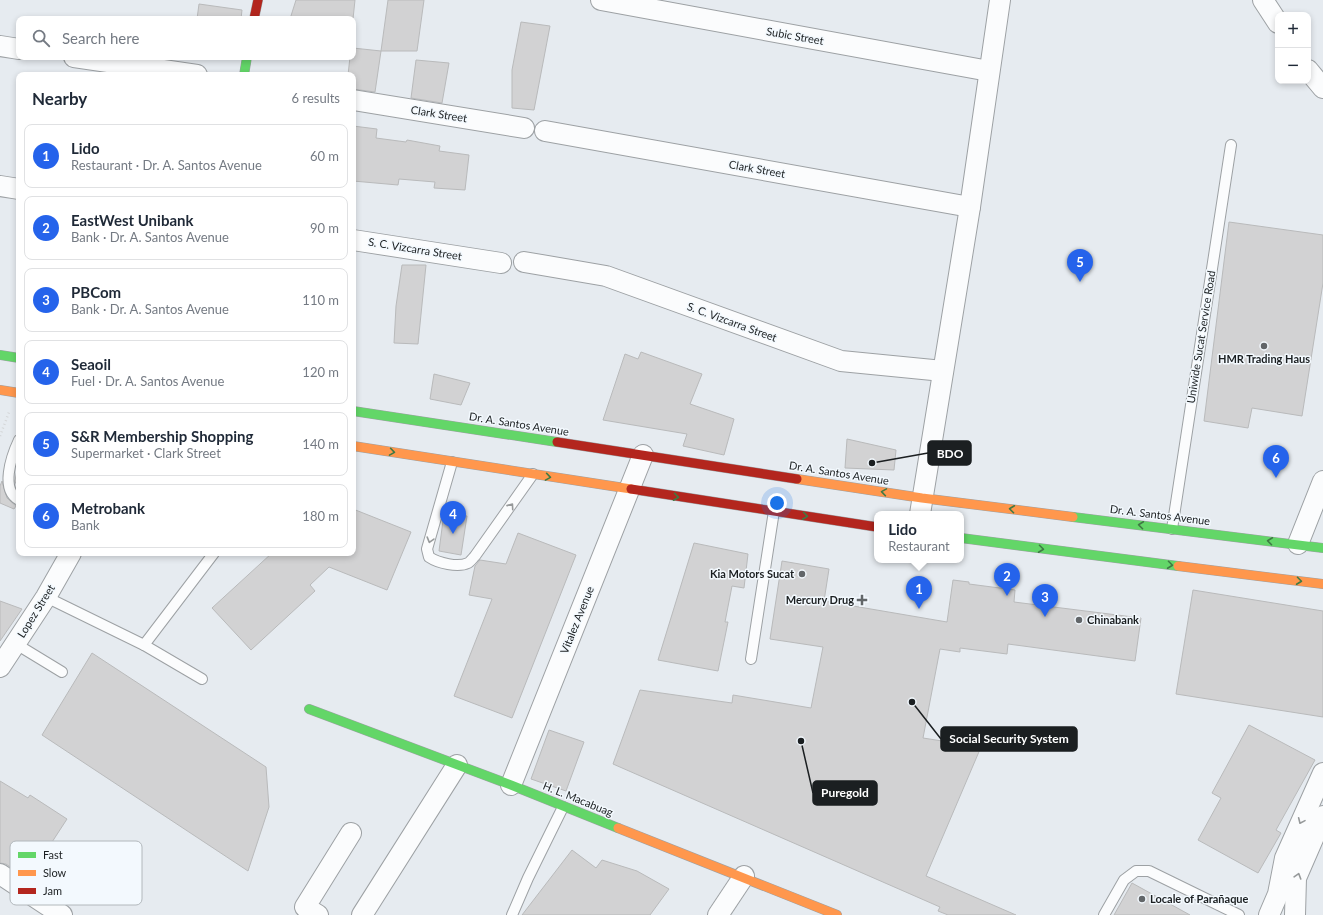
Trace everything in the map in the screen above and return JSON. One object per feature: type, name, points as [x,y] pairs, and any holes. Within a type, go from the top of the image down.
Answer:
[{"type":"main road","points":[[255,16],[258,0]]},
{"type":"main road","points":[[244,72],[246,60]]},
{"type":"main road","points":[[0,355],[16,358]]},
{"type":"main road","points":[[0,390],[16,393]]},
{"type":"main road","name":"Dr. A. Santos Avenue","points":[[356,411],[643,455],[921,506],[1172,529],[1323,548]]},
{"type":"main road","points":[[356,446],[629,490],[874,527]]},
{"type":"main road","points":[[964,538],[1323,584]]},
{"type":"main road","name":"H. L. Macabuag","points":[[309,708],[744,876],[837,915]]},
{"type":"street","name":"Subic Street","points":[[601,0],[989,71]]},
{"type":"street","points":[[921,506],[970,207],[1000,0]]},
{"type":"street","points":[[1263,0],[1275,18]]},
{"type":"street","points":[[0,46],[16,49]]},
{"type":"street","points":[[94,60],[176,72]]},
{"type":"street","points":[[1311,74],[1323,88]]},
{"type":"street","name":"Clark Street","points":[[356,100],[524,128]]},
{"type":"street","name":"Clark Street","points":[[545,131],[970,207]]},
{"type":"street","points":[[0,186],[16,189]]},
{"type":"street","name":"S. C. Vizcarra Street","points":[[356,240],[500,263]]},
{"type":"street","name":"S. C. Vizcarra Street","points":[[524,262],[606,276],[842,361],[943,371]]},
{"type":"street","name":"Vitalez Avenue","points":[[511,785],[643,455]]},
{"type":"street","points":[[1298,544],[1323,482]]},
{"type":"street","name":"Lopez Street","points":[[0,667],[46,597],[68,556]]},
{"type":"street","points":[[362,915],[457,764]]},
{"type":"street","points":[[1269,915],[1278,894],[1285,858],[1319,794],[1323,773]]},
{"type":"street","points":[[1295,915],[1296,878],[1323,816]]},
{"type":"street","points":[[318,915],[306,908],[351,833]]},
{"type":"street","points":[[0,874],[10,881]]},
{"type":"street","points":[[718,915],[744,876]]},
{"type":"street","points":[[47,905],[62,915]]},
{"type":"lane","name":"Uniwide Sucat Service Road","points":[[1172,529],[1231,145]]},
{"type":"lane","points":[[16,448],[4,478],[6,487],[13,498],[16,499]]},
{"type":"lane","points":[[452,462],[427,549],[429,557],[436,562],[461,565],[468,563],[475,556],[533,474]]},
{"type":"lane","points":[[751,659],[774,511]]},
{"type":"lane","points":[[144,645],[212,556]]},
{"type":"lane","points":[[46,597],[144,645],[202,679]]},
{"type":"lane","points":[[16,644],[62,672]]},
{"type":"lane","points":[[512,915],[528,878],[563,807]]},
{"type":"lane","points":[[1104,915],[1124,880],[1136,871],[1149,871],[1239,915]]},
{"type":"path","points":[[0,436],[16,398]]},
{"type":"building","points":[[296,0],[355,0],[353,16],[291,16]]},
{"type":"building","points":[[388,0],[424,0],[417,51],[381,51]]},
{"type":"building","points":[[199,4],[242,10],[241,16],[197,16]]},
{"type":"building","points":[[521,22],[550,26],[534,110],[512,108],[512,70]]},
{"type":"building","points":[[356,48],[381,51],[375,92],[356,89],[356,72],[348,72],[350,60],[356,60]]},
{"type":"building","points":[[416,60],[449,63],[442,103],[411,98]]},
{"type":"building","points":[[356,126],[377,129],[376,138],[406,142],[407,140],[440,146],[439,151],[469,155],[465,190],[434,188],[435,182],[399,179],[398,185],[356,181]]},
{"type":"building","name":"HMR Trading Haus","points":[[1229,222],[1323,235],[1323,283],[1302,416],[1252,408],[1248,428],[1204,421]]},
{"type":"building","points":[[402,265],[426,265],[418,344],[394,343],[396,306]]},
{"type":"building","points":[[641,352],[702,374],[690,404],[734,419],[724,455],[683,446],[687,434],[603,420],[625,354],[638,359]]},
{"type":"building","points":[[434,374],[470,383],[461,405],[430,399]]},
{"type":"building","points":[[847,439],[896,450],[894,470],[845,468]]},
{"type":"building","points":[[2,481],[7,498],[16,506],[14,509],[0,503],[0,486]]},
{"type":"building","points":[[356,510],[411,532],[387,590],[329,567],[310,585],[315,591],[251,650],[212,608],[269,556],[356,556]]},
{"type":"building","points":[[444,513],[467,516],[461,555],[439,551]]},
{"type":"building","points":[[518,533],[576,555],[512,718],[454,696],[492,599],[469,595],[475,566],[480,560],[506,564]]},
{"type":"building","points":[[694,543],[748,554],[744,588],[732,586],[725,622],[728,622],[718,671],[658,660]]},
{"type":"building","points":[[782,561],[829,569],[824,601],[947,622],[953,580],[969,582],[969,584],[1015,590],[1014,602],[1141,618],[1135,661],[1008,644],[1007,654],[960,648],[960,652],[940,649],[923,738],[981,747],[926,876],[1016,915],[948,915],[938,911],[940,907],[613,764],[640,690],[732,703],[733,695],[811,708],[823,647],[770,639]]},
{"type":"building","points":[[1193,590],[1323,611],[1323,717],[1176,694]]},
{"type":"building","points":[[0,601],[22,609],[0,641]]},
{"type":"building","points":[[92,653],[266,767],[269,807],[248,871],[42,735]]},
{"type":"building","points":[[1249,725],[1315,760],[1276,830],[1281,833],[1258,873],[1198,840],[1221,798],[1212,793]]},
{"type":"building","points":[[549,730],[584,742],[566,791],[531,779]]},
{"type":"building","points":[[0,781],[28,798],[30,795],[67,819],[53,841],[10,841],[10,867],[0,863]]},
{"type":"building","points":[[572,850],[596,868],[602,860],[637,871],[669,889],[650,915],[522,915]]},
{"type":"building","name":"Locale of Parañaque","points":[[1132,883],[1190,915],[1114,915]]},
{"type":"traffic: fast","points":[[244,72],[246,60]]},
{"type":"traffic: fast","points":[[0,355],[16,358]]},
{"type":"traffic: fast","points":[[356,411],[557,442]]},
{"type":"traffic: fast","points":[[1073,517],[1323,548]]},
{"type":"traffic: fast","points":[[964,538],[1178,566]]},
{"type":"traffic: fast","points":[[309,709],[511,785],[618,828]]},
{"type":"traffic: slow","points":[[0,390],[16,393]]},
{"type":"traffic: slow","points":[[356,446],[631,489]]},
{"type":"traffic: slow","points":[[797,479],[922,498],[1073,517]]},
{"type":"traffic: slow","points":[[1178,566],[1323,584]]},
{"type":"traffic: slow","points":[[618,828],[837,915]]},
{"type":"traffic: jam","points":[[255,16],[258,0]]},
{"type":"traffic: jam","points":[[557,442],[797,479]]},
{"type":"traffic: jam","points":[[631,489],[874,527]]},
{"type":"place","name":"S&R Membership Shopping","points":[[1080,282]]},
{"type":"place","name":"HMR Trading Haus","points":[[1264,346]]},
{"type":"place","name":"BDO","points":[[872,463]]},
{"type":"place","name":"Metrobank","points":[[1276,478]]},
{"type":"place","name":"Seaoil","points":[[453,534]]},
{"type":"place","name":"Kia Motors Sucat","points":[[802,574]]},
{"type":"place","name":"EastWest Unibank","points":[[1007,596]]},
{"type":"place","name":"Mercury Drug","points":[[862,600]]},
{"type":"place","name":"Lido","points":[[919,609]]},
{"type":"place","name":"PBCom","points":[[1045,617]]},
{"type":"place","name":"Chinabank","points":[[1079,620]]},
{"type":"place","name":"Social Security System","points":[[912,702]]},
{"type":"place","name":"Puregold","points":[[801,741]]},
{"type":"place","name":"Locale of Parañaque","points":[[1142,899]]}]
